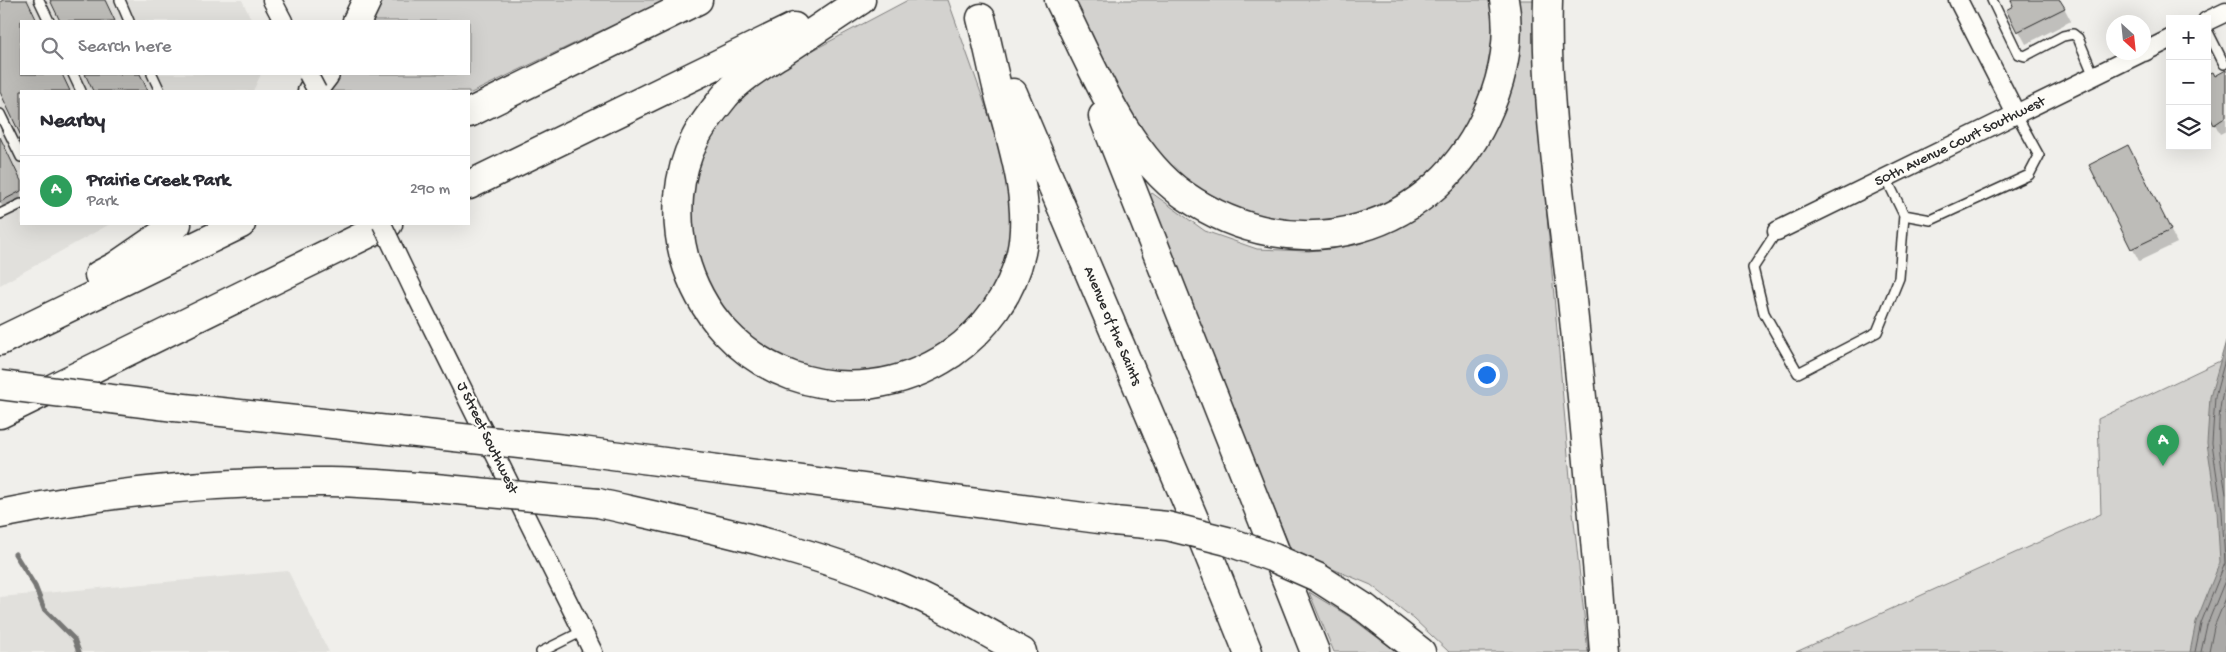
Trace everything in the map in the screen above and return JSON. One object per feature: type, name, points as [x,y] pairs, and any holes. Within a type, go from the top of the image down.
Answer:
[{"type":"highway","points":[[357,20],[367,0]]},
{"type":"highway","points":[[470,112],[698,0]]},
{"type":"highway","points":[[470,185],[850,0]]},
{"type":"highway","points":[[861,0],[753,71],[727,94],[706,120],[694,140],[686,162],[680,188],[677,217],[687,267],[698,292],[712,316],[746,350],[772,368],[825,385],[854,387],[882,384],[910,376],[933,366],[960,347],[981,328],[997,307],[1014,278],[1022,252],[1025,224],[1019,172],[978,9]]},
{"type":"highway","points":[[1058,0],[1118,118],[1146,159],[1182,194],[1212,212],[1249,228],[1291,234],[1331,234],[1370,224],[1405,210],[1438,185],[1462,159],[1483,124],[1497,90],[1505,53],[1506,13],[1504,0]]},
{"type":"highway","points":[[1058,0],[1315,652]]},
{"type":"highway","points":[[1548,0],[1547,36],[1552,117],[1587,440],[1604,652]]},
{"type":"highway","name":"Avenue of the Saints","points":[[978,9],[1200,533],[1248,652]]},
{"type":"highway","points":[[313,90],[324,75]]},
{"type":"highway","points":[[0,330],[116,266],[176,225]]},
{"type":"highway","points":[[0,341],[240,225]]},
{"type":"highway","points":[[0,414],[386,225]]},
{"type":"highway","points":[[0,385],[175,407],[574,450],[1114,521],[1167,526],[1228,541],[1317,577],[1364,608],[1421,652]]},
{"type":"highway","points":[[0,514],[50,504],[141,491],[246,483],[330,482],[435,488],[598,503],[727,532],[814,556],[901,588],[973,624],[1022,652]]},
{"type":"street","points":[[272,0],[282,20]]},
{"type":"street","points":[[1959,0],[2016,114]]},
{"type":"street","points":[[2211,19],[2226,12]]},
{"type":"street","name":"50th Avenue Court Southwest","points":[[2151,48],[2166,41]]},
{"type":"street","name":"50th Avenue Court Southwest","points":[[1778,231],[2127,60]]},
{"type":"street","points":[[309,75],[316,90]]},
{"type":"street","name":"J Street Southwest","points":[[382,225],[593,652]]},
{"type":"lane","points":[[39,0],[49,20]]},
{"type":"lane","points":[[120,0],[129,20]]},
{"type":"lane","points":[[1992,0],[2018,54],[2025,56],[2063,36],[2073,34],[2078,38],[2094,76]]},
{"type":"lane","points":[[2211,36],[2222,53],[2224,64]]},
{"type":"lane","points":[[73,75],[81,90]]},
{"type":"lane","points":[[152,75],[160,90]]},
{"type":"lane","points":[[0,114],[20,155]]},
{"type":"lane","points":[[1904,215],[1931,220],[2029,175],[2039,156],[2016,114]]},
{"type":"lane","points":[[1778,231],[1753,268],[1764,313],[1798,373],[1877,332],[1899,278],[1904,215],[1886,178]]},
{"type":"lane","points":[[0,214],[20,204]]},
{"type":"lane","points":[[541,652],[583,632]]},
{"type":"shaded area","points":[[0,0],[242,0],[252,20],[20,20],[20,75],[261,75],[253,90],[20,90],[20,225],[108,225],[0,285]]},
{"type":"shaded area","points":[[379,0],[665,0],[470,94],[470,90],[328,90],[338,75],[470,75],[470,20],[369,20]]},
{"type":"shaded area","points":[[908,0],[948,0],[1009,172],[1012,243],[1001,279],[959,337],[901,370],[833,378],[789,365],[740,335],[704,288],[689,217],[693,183],[705,145],[721,118],[746,92],[787,64]]},
{"type":"shaded area","points":[[1074,0],[1490,0],[1494,50],[1480,112],[1433,173],[1382,211],[1297,229],[1192,193],[1134,129]]},
{"type":"shaded area","points":[[1514,0],[1535,0],[1533,41],[1541,148],[1573,512],[1588,652],[1449,652],[1414,619],[1371,585],[1292,552],[1147,199],[1152,193],[1205,231],[1257,249],[1309,251],[1356,245],[1398,229],[1433,207],[1462,180],[1485,148],[1501,113]]},
{"type":"shaded area","points":[[2226,358],[2226,652],[1796,652],[2101,514],[2098,419]]},
{"type":"shaded area","points":[[288,571],[329,652],[0,652],[0,597]]},
{"type":"shaded area","points":[[1309,592],[1350,617],[1397,652],[1334,652]]},
{"type":"water","points":[[2226,341],[2226,652],[2190,652],[2196,622],[2220,562],[2217,511],[2207,443],[2210,397]]},
{"type":"building","points":[[3,0],[27,0],[37,20],[20,20],[20,75],[62,75],[70,90],[20,90],[20,134],[0,92],[0,2]]},
{"type":"building","points":[[50,0],[105,0],[115,20],[60,20]]},
{"type":"building","points":[[2011,0],[2060,0],[2065,8],[2017,32],[2006,10],[2013,6]]},
{"type":"building","points":[[2226,70],[2226,117],[2214,125],[2211,119],[2211,73],[2213,72],[2215,76]]},
{"type":"building","points":[[85,75],[140,75],[148,90],[93,90]]},
{"type":"building","points":[[0,137],[20,179],[20,192],[0,202]]},
{"type":"building","points":[[2128,145],[2171,230],[2131,249],[2089,165]]},
{"type":"waterway","points":[[15,554],[35,586],[44,609],[74,639],[79,652]]},
{"type":"place","name":"Prairie Creek Park","points":[[2163,466]]}]
